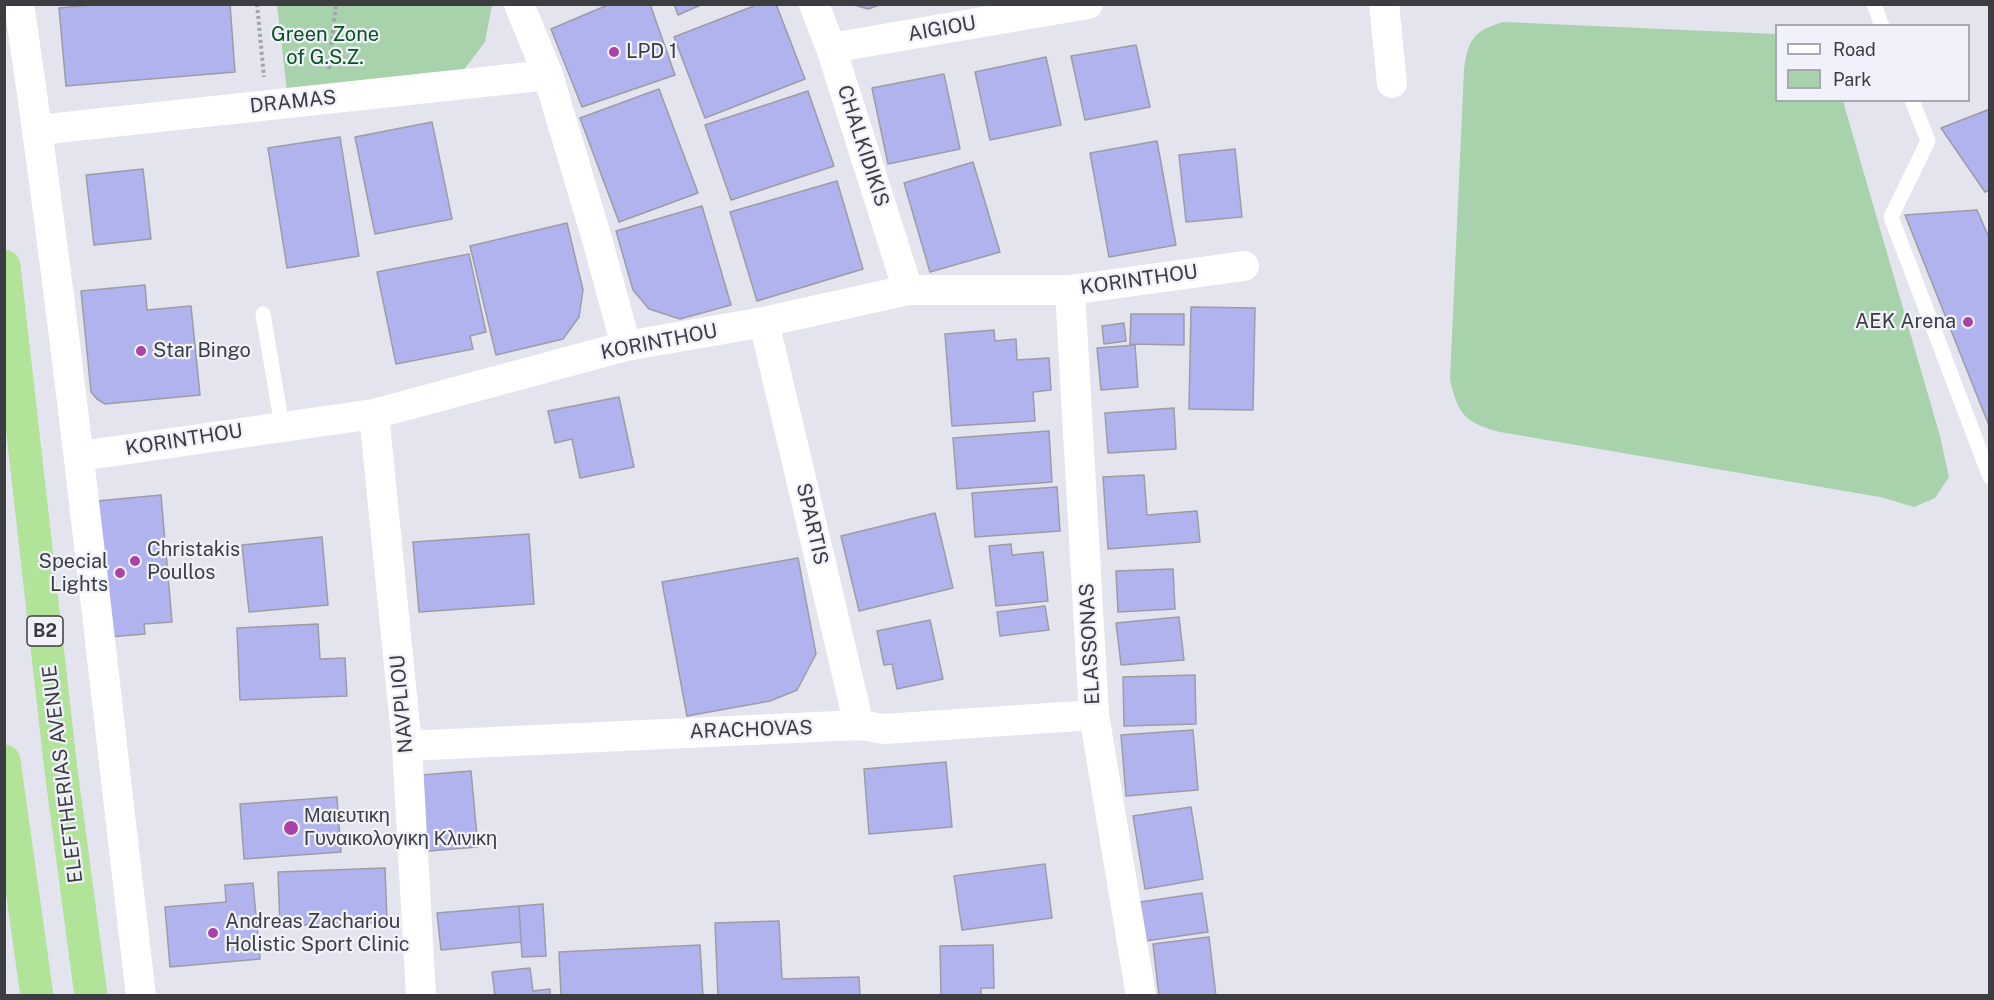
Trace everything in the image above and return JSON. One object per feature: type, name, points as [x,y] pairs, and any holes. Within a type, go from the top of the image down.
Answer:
[{"type":"highway","name":"ELEFTHERIAS AVENUE","points":[[4,266],[61,770],[91,996]]},
{"type":"highway","points":[[4,761],[37,996]]},
{"type":"street","points":[[19,4],[38,130],[80,456],[141,996]]},
{"type":"street","points":[[519,4],[548,75],[594,228],[626,346]]},
{"type":"street","name":"CHALKIDIKIS","points":[[814,4],[831,48],[908,290]]},
{"type":"street","name":"AIGIOU","points":[[831,48],[1088,4]]},
{"type":"street","points":[[1384,4],[1392,83]]},
{"type":"street","name":"DRAMAS","points":[[38,130],[548,75]]},
{"type":"street","name":"KORINTHOU","points":[[80,456],[374,414],[626,346],[764,322],[908,290],[1070,290],[1244,266]]},
{"type":"street","name":"ELASSONAS","points":[[1070,290],[1094,715],[1141,996]]},
{"type":"street","name":"SPARTIS","points":[[764,322],[859,725]]},
{"type":"street","name":"NAVPLIOU","points":[[374,414],[407,746],[421,996]]},
{"type":"street","name":"ARACHOVAS","points":[[407,746],[859,725],[884,729],[1094,715]]},
{"type":"lane","points":[[1874,4],[1881,24]]},
{"type":"lane","points":[[1913,102],[1928,141],[1891,217],[1989,477]]},
{"type":"lane","points":[[263,314],[282,426]]},
{"type":"path","points":[[257,4],[267,105]]},
{"type":"path","points":[[326,98],[336,4]]},
{"type":"green space","name":"Green Zone of G.S.Z.","points":[[277,5],[492,5],[485,42],[463,71],[287,91]]},
{"type":"green space","points":[[1503,22],[1775,34],[1775,102],[1843,102],[1940,436],[1949,477],[1935,498],[1914,507],[1880,497],[1500,432],[1479,425],[1465,415],[1456,401],[1450,380],[1464,70],[1470,44],[1479,33]]},
{"type":"building","points":[[101,4],[230,4],[235,72],[66,86],[59,8]]},
{"type":"building","name":"LPD 1","points":[[610,4],[650,4],[675,75],[582,107],[551,29]]},
{"type":"building","points":[[674,4],[703,4],[678,15]]},
{"type":"building","points":[[759,4],[776,4],[805,79],[705,118],[674,37]]},
{"type":"building","points":[[851,4],[882,4],[868,9]]},
{"type":"building","points":[[1136,45],[1150,107],[1085,120],[1071,56]]},
{"type":"building","points":[[1046,57],[1061,125],[990,140],[975,72]]},
{"type":"building","points":[[944,74],[960,149],[888,164],[872,88]]},
{"type":"building","points":[[659,89],[698,193],[619,222],[580,118]]},
{"type":"building","points":[[808,91],[834,166],[731,200],[705,125]]},
{"type":"building","points":[[1990,109],[1990,190],[1985,192],[1941,128]]},
{"type":"building","points":[[432,122],[452,219],[375,234],[355,137]]},
{"type":"building","points":[[340,137],[359,256],[287,268],[268,148]]},
{"type":"building","points":[[1157,141],[1176,245],[1109,257],[1090,153]]},
{"type":"building","points":[[1235,149],[1242,217],[1186,222],[1179,155]]},
{"type":"building","points":[[973,162],[1000,252],[930,272],[904,183]]},
{"type":"building","points":[[143,169],[151,239],[94,245],[86,175]]},
{"type":"building","points":[[837,181],[863,269],[757,301],[730,212]]},
{"type":"building","points":[[702,206],[731,305],[680,319],[649,309],[633,290],[616,231]]},
{"type":"building","name":"AEK Arena","points":[[1977,210],[1990,240],[1990,428],[1905,215]]},
{"type":"building","points":[[567,223],[583,290],[579,317],[563,339],[496,355],[470,246]]},
{"type":"building","points":[[469,254],[486,332],[470,336],[473,349],[396,364],[377,272]]},
{"type":"building","name":"Star Bingo","points":[[145,285],[147,310],[191,306],[200,395],[105,404],[91,392],[81,291]]},
{"type":"building","points":[[1191,307],[1255,308],[1253,410],[1189,409]]},
{"type":"building","points":[[1131,314],[1184,314],[1184,345],[1130,344]]},
{"type":"building","points":[[1124,323],[1126,341],[1104,344],[1102,326]]},
{"type":"building","points":[[994,330],[995,341],[1016,339],[1017,360],[1049,358],[1051,390],[1033,392],[1035,421],[952,426],[945,334]]},
{"type":"building","points":[[1135,345],[1138,387],[1101,390],[1097,348]]},
{"type":"building","points":[[619,397],[634,467],[580,478],[572,439],[555,443],[548,411]]},
{"type":"building","points":[[1174,408],[1176,449],[1108,453],[1105,413]]},
{"type":"building","points":[[1049,431],[1052,482],[957,489],[953,438]]},
{"type":"building","points":[[1144,475],[1147,515],[1197,511],[1200,542],[1108,549],[1103,477]]},
{"type":"building","points":[[1057,487],[1060,531],[975,537],[972,493]]},
{"type":"building","name":"Christakis Poullos","points":[[161,495],[172,622],[144,624],[145,634],[109,637],[97,501]]},
{"type":"building","points":[[935,513],[953,588],[859,611],[841,536]]},
{"type":"building","points":[[529,534],[534,604],[419,612],[413,542]]},
{"type":"building","points":[[322,537],[328,605],[249,612],[242,545]]},
{"type":"building","points":[[1011,544],[1012,555],[1043,552],[1048,601],[996,606],[989,546]]},
{"type":"building","points":[[798,558],[816,654],[797,690],[770,701],[687,716],[662,582]]},
{"type":"building","points":[[1173,569],[1175,609],[1118,612],[1116,571]]},
{"type":"building","points":[[1045,606],[1049,630],[1000,636],[997,612]]},
{"type":"building","points":[[1179,617],[1184,660],[1121,665],[1116,623]]},
{"type":"building","points":[[930,620],[943,679],[897,689],[892,664],[884,665],[877,631]]},
{"type":"building","points":[[318,624],[320,659],[345,658],[347,696],[240,700],[237,628]]},
{"type":"building","points":[[1195,675],[1196,724],[1124,726],[1123,677]]},
{"type":"building","points":[[1193,730],[1198,790],[1126,796],[1121,735]]},
{"type":"building","points":[[946,762],[952,827],[869,834],[864,769]]},
{"type":"building","points":[[471,771],[478,847],[428,851],[421,775]]},
{"type":"building","name":"Μαιευτικη Γυναικολογικη Κλινικη","points":[[337,797],[341,852],[244,859],[240,804]]},
{"type":"building","points":[[1191,807],[1203,879],[1145,889],[1133,816]]},
{"type":"building","points":[[1045,864],[1052,918],[962,930],[954,876]]},
{"type":"building","points":[[385,868],[387,922],[280,926],[278,872]]},
{"type":"building","name":"Andreas Zachariou Holistic Sport Clinic","points":[[253,883],[260,959],[170,967],[165,907],[226,902],[225,885]]},
{"type":"building","points":[[1202,893],[1208,932],[1145,941],[1140,902]]},
{"type":"building","points":[[543,904],[546,956],[522,957],[519,906]]},
{"type":"building","points":[[519,906],[521,942],[441,950],[437,913]]},
{"type":"building","points":[[779,921],[782,979],[859,977],[860,996],[718,996],[715,923]]},
{"type":"building","points":[[1209,937],[1216,996],[1159,996],[1153,944]]},
{"type":"building","points":[[700,945],[703,996],[561,996],[559,952]]},
{"type":"building","points":[[993,945],[994,988],[981,988],[981,996],[941,996],[940,946]]},
{"type":"building","points":[[530,968],[533,991],[550,989],[550,996],[495,996],[492,972]]},
{"type":"place","name":"LPD 1","points":[[614,52]]},
{"type":"place","name":"AEK Arena","points":[[1968,322]]},
{"type":"place","name":"Star Bingo","points":[[141,351]]},
{"type":"place","name":"Christakis Poullos","points":[[135,561]]},
{"type":"place","name":"Special Lights","points":[[120,573]]},
{"type":"place","name":"Μαιευτικη Γυναικολογικη Κλινικη","points":[[291,828]]},
{"type":"place","name":"Andreas Zachariou Holistic Sport Clinic","points":[[213,933]]}]
